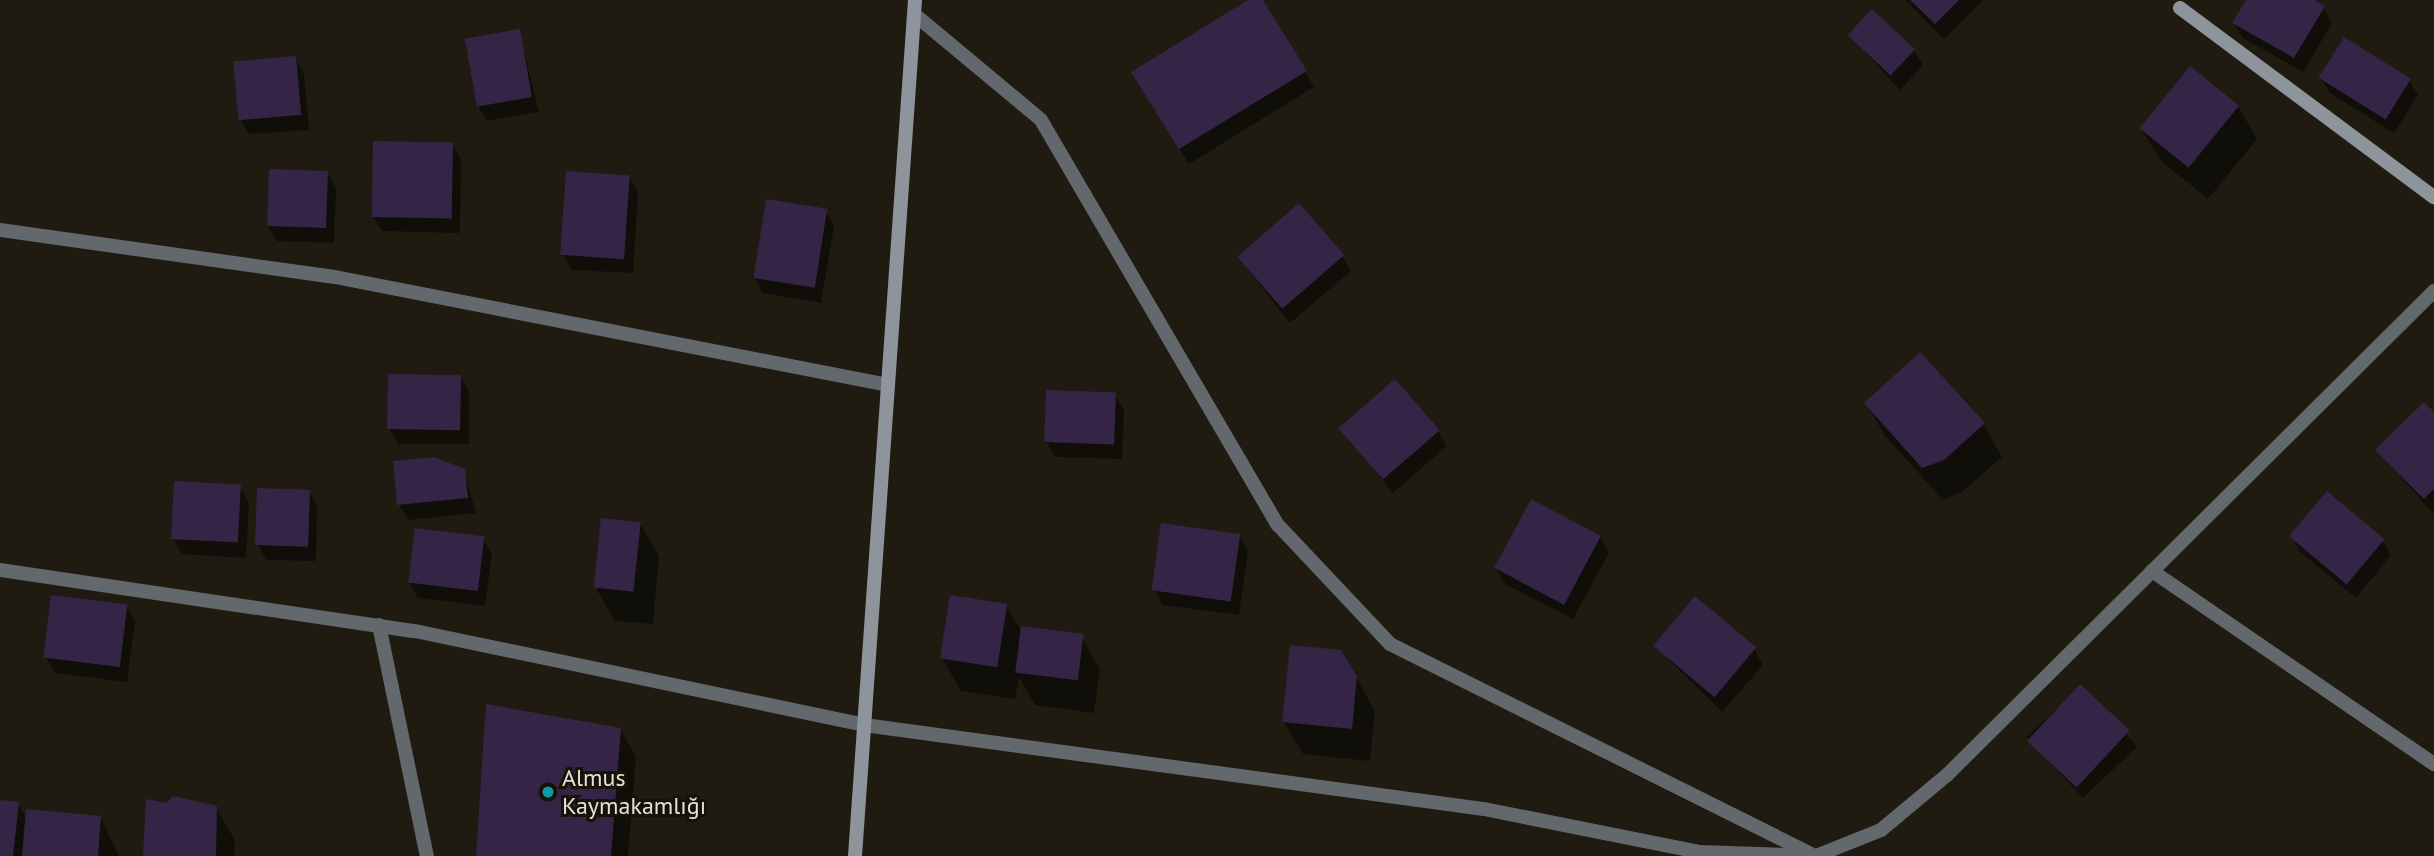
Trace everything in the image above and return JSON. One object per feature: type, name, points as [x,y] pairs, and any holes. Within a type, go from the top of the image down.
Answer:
[{"type":"street","points":[[855,856],[915,7]]},
{"type":"street","points":[[915,7],[1041,120],[1278,525],[1390,644],[1817,856]]},
{"type":"street","points":[[2180,8],[2434,197]]},
{"type":"street","points":[[0,230],[335,277],[888,385]]},
{"type":"street","points":[[0,570],[379,625],[864,725],[1484,809],[1699,852],[1817,856],[1881,830],[1938,783],[2434,291]]},
{"type":"street","points":[[2152,571],[2434,764]]},
{"type":"street","points":[[379,625],[427,856]]},
{"type":"building","points":[[1248,0],[1263,0],[1307,71],[1179,149],[1131,72]]},
{"type":"building","points":[[1910,0],[1959,0],[1935,24]]},
{"type":"building","points":[[2246,0],[2314,0],[2325,6],[2294,58],[2232,23]]},
{"type":"building","points":[[1872,9],[1915,49],[1891,76],[1847,35]]},
{"type":"building","points":[[520,29],[532,97],[477,107],[465,39]]},
{"type":"building","points":[[2344,37],[2411,79],[2386,120],[2319,78]]},
{"type":"building","points":[[296,56],[301,115],[238,120],[233,61]]},
{"type":"building","points":[[2190,66],[2239,106],[2189,168],[2140,128]]},
{"type":"building","points":[[373,141],[453,142],[452,218],[372,217]]},
{"type":"building","points":[[269,169],[328,171],[326,228],[267,226]]},
{"type":"building","points":[[566,171],[630,175],[624,259],[560,255]]},
{"type":"building","points":[[766,199],[827,209],[815,288],[753,278]]},
{"type":"building","points":[[1299,203],[1344,255],[1282,309],[1237,257]]},
{"type":"building","points":[[1920,352],[1985,423],[1944,460],[1922,468],[1864,403]]},
{"type":"building","points":[[388,374],[461,375],[460,430],[387,429]]},
{"type":"building","points":[[1395,379],[1440,430],[1383,480],[1338,428]]},
{"type":"building","points":[[1046,390],[1116,392],[1114,444],[1044,442]]},
{"type":"building","points":[[2424,402],[2434,412],[2434,489],[2424,499],[2375,450]]},
{"type":"building","points":[[434,457],[465,469],[468,498],[397,505],[393,461]]},
{"type":"building","points":[[174,481],[241,485],[238,542],[171,539]]},
{"type":"building","points":[[257,488],[310,490],[308,547],[255,545]]},
{"type":"building","points":[[2327,491],[2384,539],[2347,584],[2289,536]]},
{"type":"building","points":[[1531,499],[1601,536],[1564,605],[1494,568]]},
{"type":"building","points":[[601,518],[641,522],[633,592],[594,588]]},
{"type":"building","points":[[1161,523],[1240,534],[1231,601],[1152,590]]},
{"type":"building","points":[[415,528],[484,537],[478,591],[408,583]]},
{"type":"building","points":[[51,595],[127,604],[120,667],[43,658]]},
{"type":"building","points":[[950,595],[1007,604],[997,667],[940,658]]},
{"type":"building","points":[[1695,596],[1756,647],[1715,697],[1653,646]]},
{"type":"building","points":[[1021,626],[1084,634],[1078,680],[1015,673]]},
{"type":"building","points":[[1290,645],[1341,650],[1357,676],[1352,729],[1282,722]]},
{"type":"building","points":[[2080,684],[2130,730],[2077,787],[2027,741]]},
{"type":"building","name":"Almus Kaymakamlığı","points":[[486,704],[621,728],[611,856],[476,856]]},
{"type":"building","points":[[173,796],[217,806],[216,856],[143,856],[146,799],[167,803]]},
{"type":"building","points":[[0,800],[19,802],[13,856],[0,856]]},
{"type":"building","points":[[26,809],[101,816],[98,856],[22,856]]},
{"type":"place","name":"Almus Kaymakamlığı","points":[[548,792]]}]
